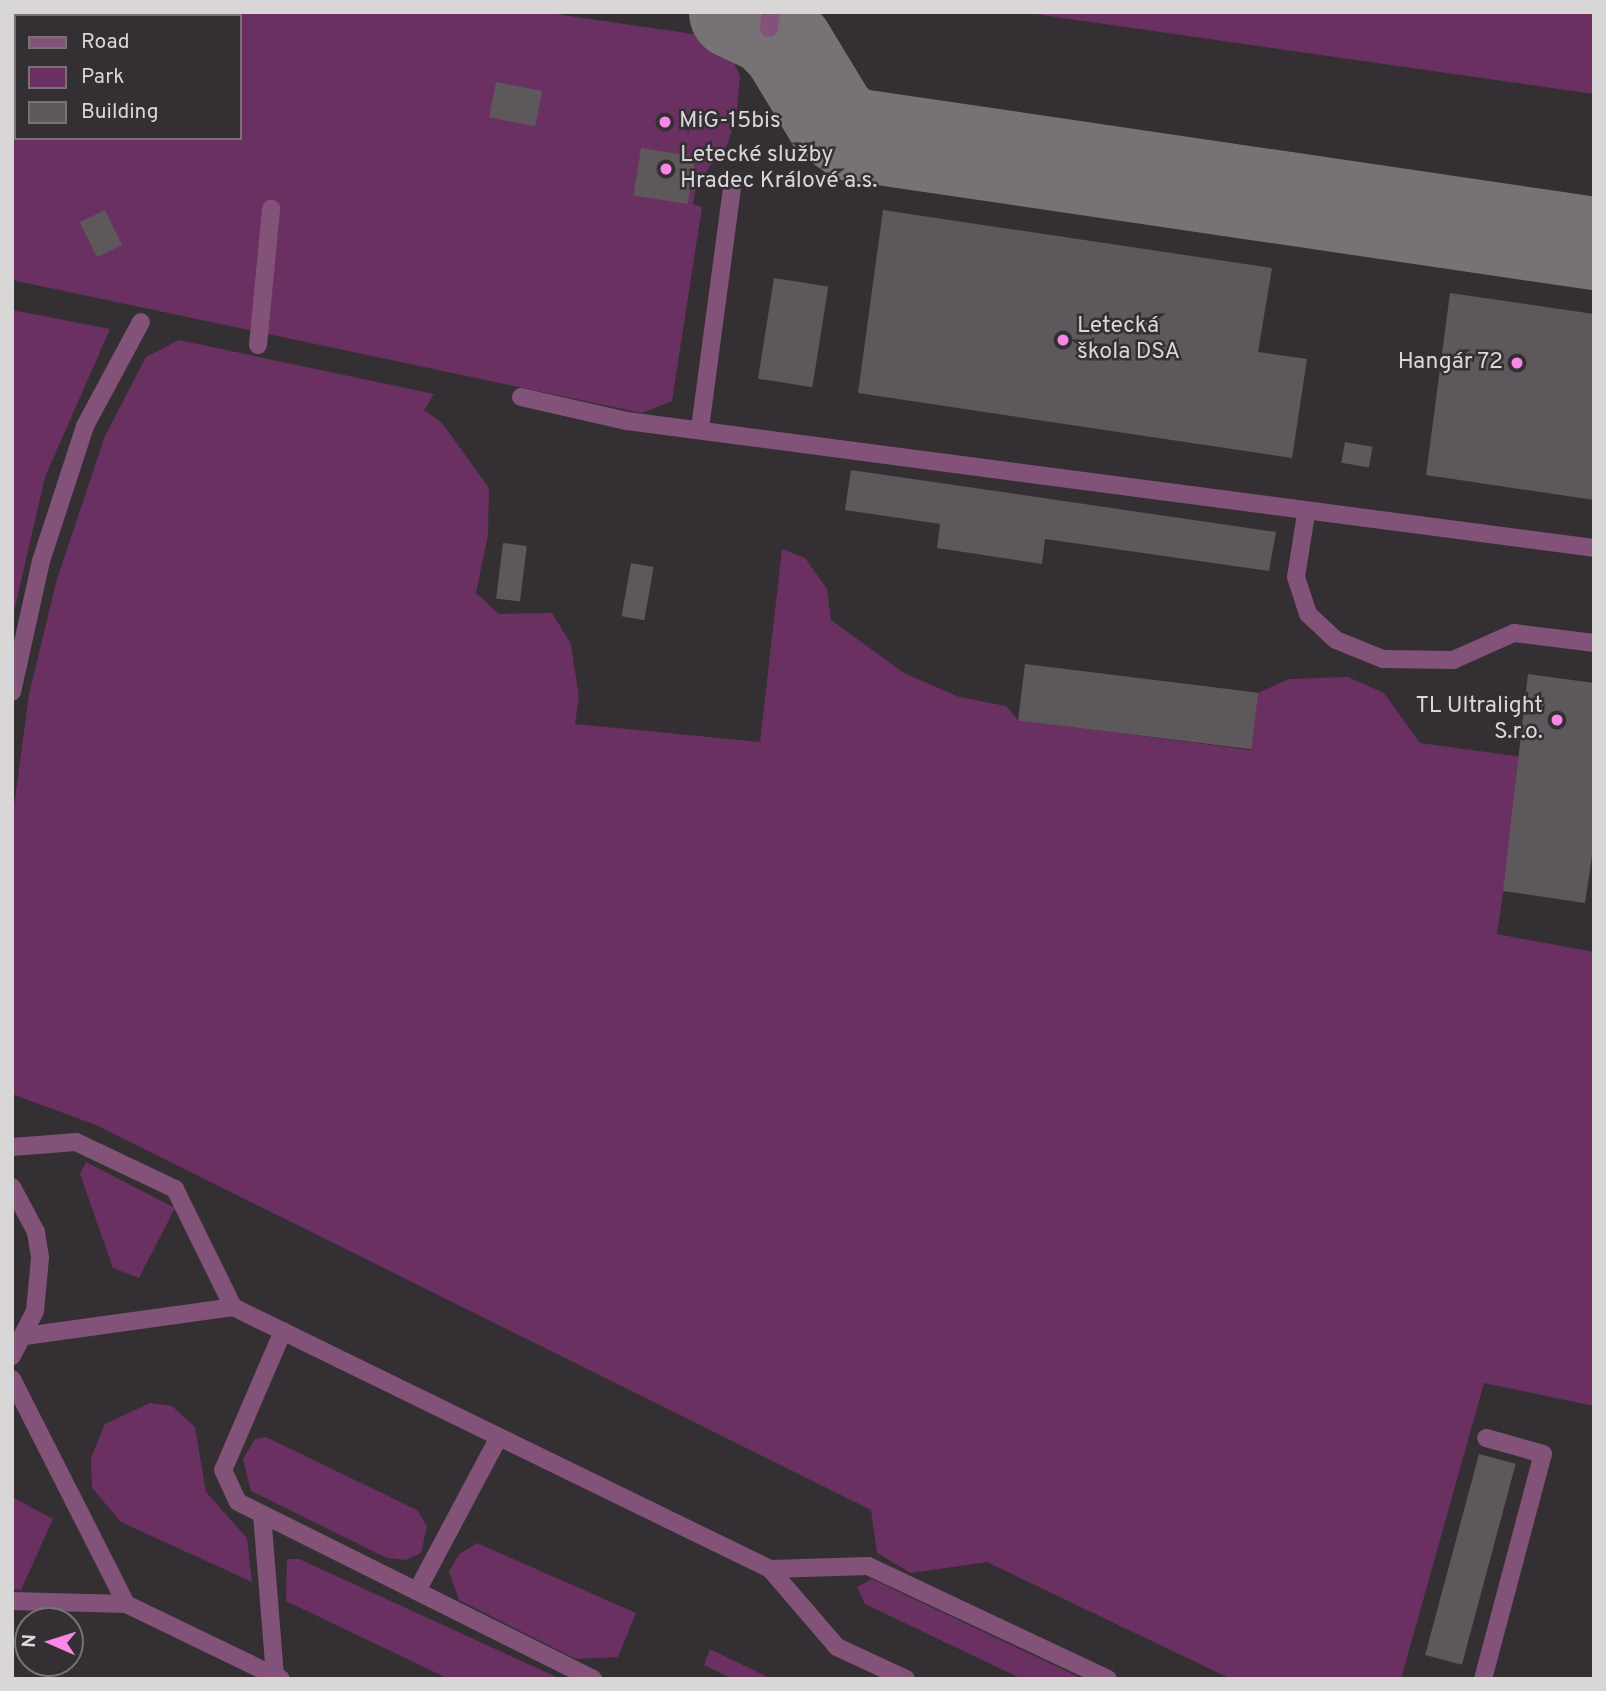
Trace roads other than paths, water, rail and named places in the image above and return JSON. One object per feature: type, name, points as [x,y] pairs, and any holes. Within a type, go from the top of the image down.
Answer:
[{"type":"street","points":[[700,428],[732,188]]},
{"type":"street","points":[[258,345],[271,209]]},
{"type":"street","points":[[12,692],[41,561],[80,439],[141,322]]},
{"type":"street","points":[[521,397],[627,421],[700,428],[1306,514],[1594,548]]},
{"type":"street","points":[[1306,514],[1296,577],[1308,614],[1336,640],[1383,659],[1453,660],[1514,633],[1594,643]]},
{"type":"street","points":[[12,1147],[76,1142],[174,1189],[233,1307]]},
{"type":"street","points":[[12,1187],[36,1232],[40,1258],[35,1311],[26,1336],[12,1356]]},
{"type":"street","points":[[26,1336],[233,1307],[769,1569],[837,1647],[906,1679]]},
{"type":"street","points":[[283,1331],[223,1470],[238,1502],[593,1679]]},
{"type":"street","points":[[12,1379],[126,1604]]},
{"type":"street","points":[[417,1591],[499,1437]]},
{"type":"street","points":[[1483,1679],[1543,1454],[1486,1438]]},
{"type":"street","points":[[262,1514],[278,1677]]},
{"type":"street","points":[[769,1569],[869,1566],[1108,1679]]},
{"type":"street","points":[[12,1601],[126,1604],[278,1677]]},
{"type":"place","name":"MiG-15bis","points":[[665,122]]},
{"type":"place","name":"Letecké služby Hradec Králové a.s.","points":[[666,169]]},
{"type":"place","name":"Letecká škola DSA","points":[[1063,340]]},
{"type":"place","name":"Hangár 72","points":[[1517,363]]},
{"type":"place","name":"TL Ultralight S.r.o.","points":[[1557,720]]}]
